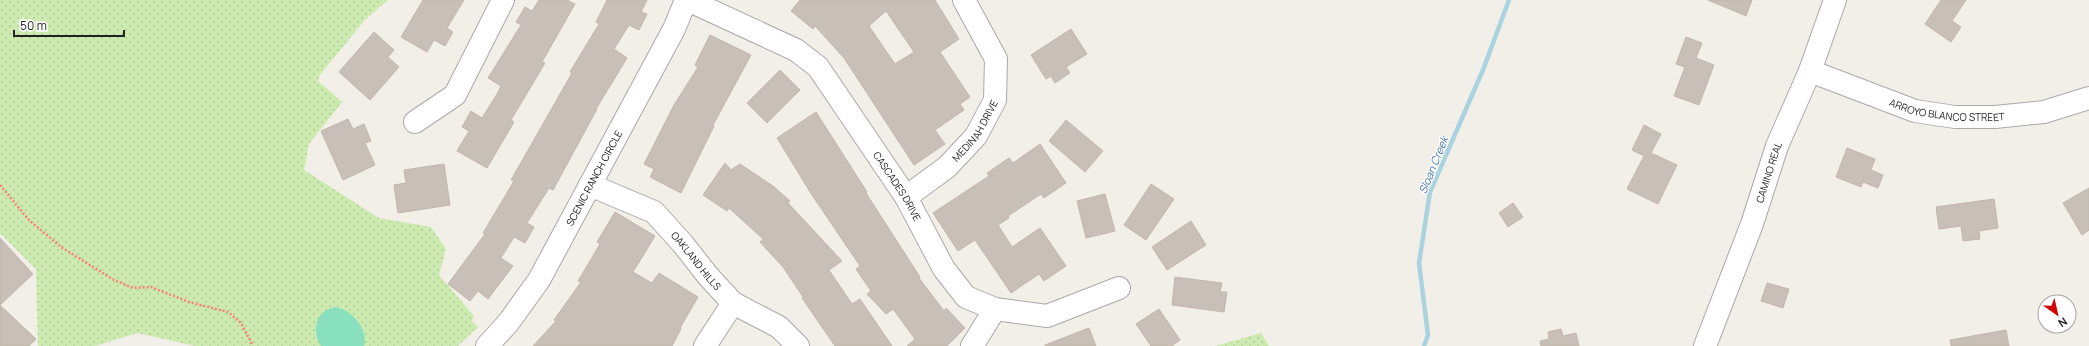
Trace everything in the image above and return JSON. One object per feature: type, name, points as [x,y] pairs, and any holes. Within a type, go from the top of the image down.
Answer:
[{"type":"street","points":[[415,122],[455,95],[503,0]]},
{"type":"street","name":"SCENIC RANCH CIRCLE","points":[[487,346],[508,323],[539,280],[674,29],[687,0]]},
{"type":"street","name":"CASCADES DRIVE","points":[[687,0],[796,50],[818,67],[906,197],[944,269],[966,297],[995,309],[1047,316],[1119,288]]},
{"type":"street","name":"MEDINAH DRIVE","points":[[906,197],[947,167],[976,136],[995,100],[996,60],[964,0]]},
{"type":"street","name":"CAMINO REAL","points":[[1705,346],[1752,224],[1778,146],[1810,71],[1836,0]]},
{"type":"street","name":"ARROYO BLANCO STREET","points":[[1810,71],[1915,110],[1955,117],[1995,117],[2044,112],[2089,98]]},
{"type":"street","name":"OAKLAND HILLS","points":[[590,185],[654,212],[683,244],[708,276],[734,303],[779,327],[798,346]]},
{"type":"street","points":[[704,346],[734,303]]},
{"type":"street","points":[[972,346],[995,309]]},
{"type":"path","points":[[0,185],[29,220],[68,251],[114,280],[133,288],[151,288],[189,302],[228,312],[241,323],[252,346]]},
{"type":"green space","points":[[0,0],[388,0],[364,21],[320,75],[318,81],[342,102],[309,144],[304,170],[379,218],[431,227],[446,249],[439,275],[474,316],[472,321],[478,327],[458,346],[195,346],[137,333],[95,346],[38,346],[36,269],[0,233]]},
{"type":"green space","points":[[335,307],[347,312],[357,321],[364,333],[364,346],[321,346],[316,334],[317,322],[323,313]]},
{"type":"green space","points":[[1261,333],[1269,346],[1215,346]]},
{"type":"building","points":[[423,0],[464,0],[447,28],[453,32],[445,46],[434,40],[427,52],[401,37]]},
{"type":"building","points":[[539,0],[567,0],[575,4],[542,62],[545,63],[511,120],[514,122],[487,168],[457,151],[469,131],[462,127],[471,111],[482,118],[497,94],[501,86],[488,78],[521,25],[516,22],[525,7],[532,11]]},
{"type":"building","points":[[607,0],[647,0],[641,12],[647,14],[639,30],[629,25],[614,49],[627,58],[596,109],[553,190],[549,188],[527,223],[534,227],[525,243],[514,237],[501,258],[513,266],[488,299],[478,291],[470,301],[448,284],[485,234],[483,233],[514,181],[511,180],[572,73],[570,72],[599,24],[596,22]]},
{"type":"building","points":[[800,0],[935,0],[959,39],[940,52],[970,97],[960,104],[964,110],[935,130],[945,144],[914,165],[844,58],[815,26],[813,29],[791,11]],"holes":[[[886,11],[914,52],[895,64],[869,26]]]},
{"type":"building","points":[[1708,0],[1752,0],[1746,16]]},
{"type":"building","points":[[1941,0],[1966,0],[1952,21],[1961,27],[1951,42],[1925,24]]},
{"type":"building","points":[[1071,29],[1087,54],[1066,67],[1070,73],[1055,83],[1051,76],[1046,79],[1031,55]]},
{"type":"building","points":[[374,32],[394,50],[388,57],[399,67],[370,100],[339,72]]},
{"type":"building","points":[[710,35],[751,55],[713,125],[714,126],[681,193],[650,177],[654,169],[644,164],[674,105],[698,67],[695,65]]},
{"type":"building","points":[[1686,37],[1702,43],[1696,58],[1714,65],[1699,105],[1674,96],[1685,67],[1676,64]]},
{"type":"building","points":[[780,70],[800,90],[767,123],[747,103]]},
{"type":"building","points":[[816,112],[920,277],[919,278],[944,311],[946,308],[965,328],[947,346],[907,346],[915,339],[893,309],[886,314],[867,294],[871,291],[856,269],[860,266],[812,195],[777,138]]},
{"type":"building","points":[[348,119],[353,129],[364,124],[371,141],[365,143],[375,165],[343,180],[321,131]]},
{"type":"building","points":[[1066,120],[1103,151],[1085,172],[1049,141]]},
{"type":"building","points":[[1644,125],[1661,134],[1651,153],[1677,165],[1658,204],[1627,189],[1644,156],[1632,150]]},
{"type":"building","points":[[1040,144],[1066,183],[1044,198],[1041,194],[1008,216],[1009,218],[998,225],[1012,247],[1040,228],[1066,266],[1044,281],[1039,274],[1011,293],[975,240],[958,251],[933,213],[989,176],[987,173],[1009,158],[1013,163]]},
{"type":"building","points":[[1847,148],[1875,159],[1871,170],[1883,175],[1878,188],[1863,182],[1861,187],[1836,177]]},
{"type":"building","points":[[725,163],[731,170],[740,164],[773,186],[790,201],[788,203],[842,261],[829,270],[852,304],[860,299],[892,346],[835,346],[783,267],[760,242],[763,239],[729,208],[727,211],[703,195]]},
{"type":"building","points":[[444,164],[450,205],[398,213],[394,185],[406,183],[404,170]]},
{"type":"building","points":[[1151,184],[1174,199],[1146,240],[1124,225]]},
{"type":"building","points":[[2089,188],[2089,230],[2082,235],[2063,203]]},
{"type":"building","points":[[1105,194],[1115,231],[1086,238],[1077,201]]},
{"type":"building","points":[[1994,199],[1998,228],[1979,231],[1980,239],[1963,241],[1961,226],[1939,229],[1936,207]]},
{"type":"building","points":[[1513,203],[1523,217],[1508,227],[1499,213]]},
{"type":"building","points":[[615,212],[655,236],[633,272],[652,283],[659,273],[698,297],[680,328],[681,329],[672,346],[533,346],[556,321],[554,320],[581,282],[578,281],[600,244],[597,242]]},
{"type":"building","points":[[1191,221],[1206,245],[1167,270],[1152,247]]},
{"type":"building","points":[[0,238],[33,274],[0,305]]},
{"type":"building","points":[[1175,277],[1222,283],[1220,292],[1227,292],[1224,312],[1172,305]]},
{"type":"building","points":[[1767,283],[1789,289],[1783,308],[1761,301]]},
{"type":"building","points":[[0,305],[36,339],[29,346],[0,346]]},
{"type":"building","points":[[1159,309],[1180,340],[1172,346],[1151,346],[1136,324]]},
{"type":"building","points":[[1089,328],[1096,346],[1045,346],[1045,345]]},
{"type":"building","points":[[1561,329],[1563,336],[1576,333],[1579,346],[1541,346],[1540,341],[1549,339],[1548,332]]},
{"type":"building","points":[[2006,330],[2009,346],[1951,346],[1950,340]]},
{"type":"waterway","name":"Sloan Creek","points":[[1424,346],[1428,335],[1419,263],[1430,192],[1483,70],[1509,0]]}]
